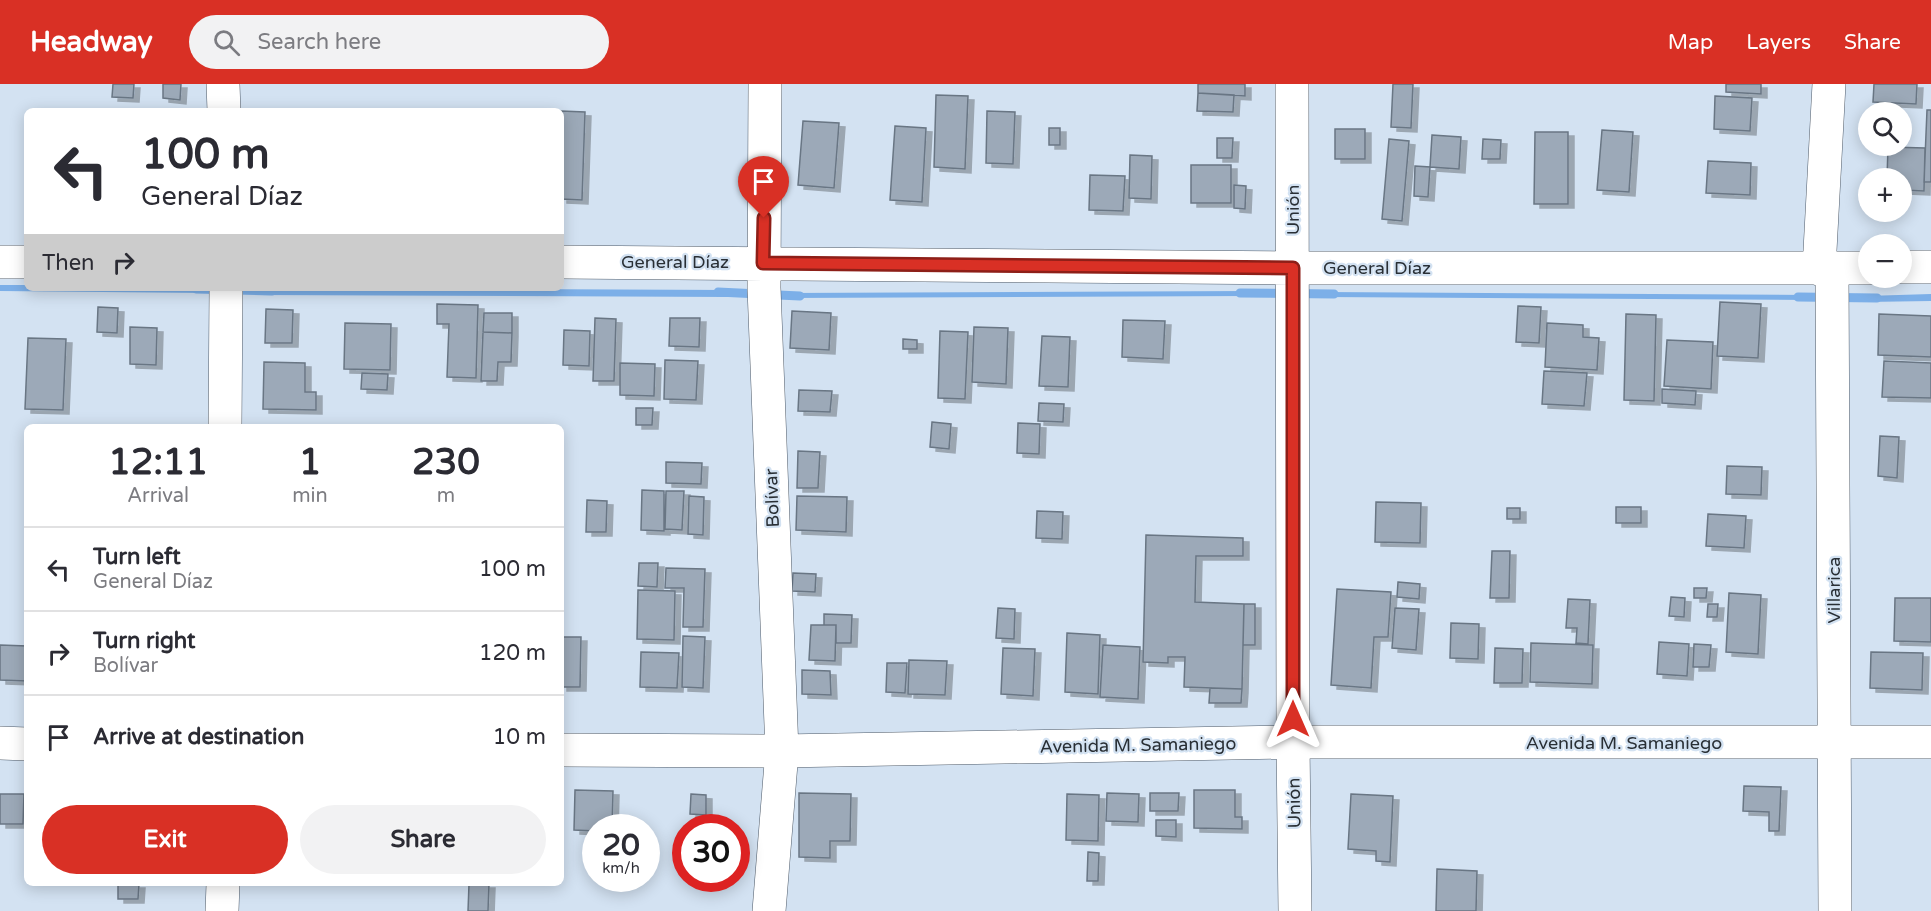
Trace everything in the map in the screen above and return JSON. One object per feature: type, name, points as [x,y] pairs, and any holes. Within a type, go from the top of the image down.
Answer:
[{"type":"street","points":[[224,84],[224,108]]},
{"type":"street","name":"Bolívar","points":[[765,84],[764,284],[782,751],[769,911]]},
{"type":"street","name":"Unión","points":[[1292,84],[1295,911]]},
{"type":"street","name":"Villarica","points":[[1829,84],[1835,911]]},
{"type":"street","points":[[0,262],[24,262]]},
{"type":"street","name":"General Díaz","points":[[564,262],[764,284],[1293,286],[1829,284],[1858,272]]},
{"type":"street","points":[[1912,267],[1931,267]]},
{"type":"street","points":[[225,424],[226,293]]},
{"type":"street","name":"Avenida M. Samaniego","points":[[564,750],[782,751],[1293,742],[1931,742]]},
{"type":"street","points":[[0,743],[24,744]]},
{"type":"street","points":[[222,911],[223,886]]},
{"type":"water","points":[[0,285],[24,285],[24,291],[206,291],[206,293],[0,291]]},
{"type":"water","points":[[730,290],[730,297],[261,295],[260,291]]},
{"type":"water","points":[[1250,291],[1250,296],[788,298],[788,293]]},
{"type":"water","points":[[1324,292],[1809,295],[1809,300],[1324,297]]},
{"type":"water","points":[[1931,294],[1931,301],[1865,302],[1866,296]]},
{"type":"building","points":[[113,84],[134,84],[133,98],[112,97]]},
{"type":"building","points":[[163,84],[181,84],[180,100],[163,98]]},
{"type":"building","points":[[1198,84],[1245,84],[1245,96],[1198,93]]},
{"type":"building","points":[[1393,84],[1413,84],[1411,128],[1391,127]]},
{"type":"building","points":[[1726,84],[1761,84],[1761,94],[1726,92]]},
{"type":"building","points":[[1874,84],[1917,84],[1916,104],[1912,102],[1873,102]]},
{"type":"building","points":[[1198,93],[1234,95],[1233,112],[1197,111]]},
{"type":"building","points":[[936,95],[968,96],[965,169],[934,167]]},
{"type":"building","points":[[1715,96],[1752,98],[1750,131],[1714,129]]},
{"type":"building","points":[[1927,110],[1931,110],[1931,182],[1924,182]]},
{"type":"building","points":[[564,111],[585,112],[582,200],[564,199]]},
{"type":"building","points":[[987,111],[1015,112],[1013,164],[986,163]]},
{"type":"building","points":[[803,121],[839,123],[834,188],[798,185]]},
{"type":"building","points":[[895,126],[926,128],[922,202],[890,200]]},
{"type":"building","points":[[1049,128],[1060,128],[1060,145],[1049,145]]},
{"type":"building","points":[[1335,129],[1365,129],[1365,159],[1335,159]]},
{"type":"building","points":[[1602,130],[1633,132],[1629,192],[1597,190]]},
{"type":"building","points":[[1535,132],[1568,132],[1568,204],[1534,204]]},
{"type":"building","points":[[1432,135],[1461,137],[1459,169],[1430,167]]},
{"type":"building","points":[[1217,138],[1233,138],[1232,158],[1217,158]]},
{"type":"building","points":[[1389,139],[1409,141],[1402,221],[1382,219]]},
{"type":"building","points":[[1483,139],[1501,140],[1500,159],[1482,159]]},
{"type":"building","points":[[1912,148],[1925,148],[1924,191],[1912,190],[1912,168],[1887,168],[1888,156],[1912,156]]},
{"type":"building","points":[[1130,155],[1152,156],[1151,199],[1129,198]]},
{"type":"building","points":[[1708,161],[1751,163],[1750,195],[1706,193]]},
{"type":"building","points":[[1191,165],[1231,165],[1231,203],[1191,203]]},
{"type":"building","points":[[1415,166],[1430,167],[1428,197],[1414,196]]},
{"type":"building","points":[[1090,175],[1125,176],[1123,211],[1089,210]]},
{"type":"building","points":[[1234,185],[1246,186],[1245,209],[1234,208]]},
{"type":"building","points":[[1720,302],[1761,304],[1758,358],[1717,356]]},
{"type":"building","points":[[437,304],[478,305],[476,378],[447,377],[449,324],[437,324]]},
{"type":"building","points":[[1518,306],[1541,307],[1539,343],[1516,342]]},
{"type":"building","points":[[98,307],[118,308],[117,333],[97,332]]},
{"type":"building","points":[[266,309],[293,310],[292,343],[265,343]]},
{"type":"building","points":[[792,311],[831,313],[829,350],[790,348]]},
{"type":"building","points":[[484,313],[512,313],[512,333],[483,332]]},
{"type":"building","points":[[1626,314],[1656,315],[1654,401],[1624,400]]},
{"type":"building","points":[[1879,314],[1931,316],[1931,357],[1878,355]]},
{"type":"building","points":[[595,318],[616,319],[614,381],[593,381]]},
{"type":"building","points":[[670,318],[700,318],[699,347],[669,346]]},
{"type":"building","points":[[1123,320],[1165,321],[1163,359],[1122,357]]},
{"type":"building","points":[[345,323],[391,324],[390,370],[344,369]]},
{"type":"building","points":[[1547,323],[1583,325],[1583,337],[1599,338],[1597,370],[1545,367]]},
{"type":"building","points":[[130,327],[157,328],[156,365],[130,364]]},
{"type":"building","points":[[974,327],[1008,328],[1006,384],[972,382]]},
{"type":"building","points":[[564,330],[590,331],[589,366],[563,365]]},
{"type":"building","points":[[940,331],[968,332],[965,399],[938,398]]},
{"type":"building","points":[[483,332],[512,333],[511,362],[498,362],[497,381],[481,381]]},
{"type":"building","points":[[1042,336],[1070,337],[1068,387],[1039,386]]},
{"type":"building","points":[[28,338],[66,339],[63,410],[25,409]]},
{"type":"building","points":[[903,339],[917,340],[917,349],[903,349]]},
{"type":"building","points":[[1667,340],[1713,342],[1711,389],[1664,386]]},
{"type":"building","points":[[665,360],[698,361],[696,400],[664,399]]},
{"type":"building","points":[[1884,361],[1931,363],[1931,398],[1882,397]]},
{"type":"building","points":[[264,362],[305,363],[305,392],[316,392],[316,410],[263,409]]},
{"type":"building","points":[[620,363],[655,364],[654,396],[620,395]]},
{"type":"building","points":[[1544,371],[1587,373],[1584,406],[1542,404]]},
{"type":"building","points":[[362,373],[388,374],[387,390],[361,389]]},
{"type":"building","points":[[1662,389],[1696,391],[1695,405],[1662,403]]},
{"type":"building","points":[[799,390],[832,391],[830,412],[798,411]]},
{"type":"building","points":[[1039,403],[1064,404],[1063,422],[1038,421]]},
{"type":"building","points":[[636,408],[653,408],[652,425],[636,425]]},
{"type":"building","points":[[932,422],[951,424],[949,449],[930,447]]},
{"type":"building","points":[[1018,423],[1040,424],[1039,454],[1017,453]]},
{"type":"building","points":[[1880,436],[1899,437],[1897,478],[1878,476]]},
{"type":"building","points":[[798,451],[820,452],[818,488],[797,488]]},
{"type":"building","points":[[666,462],[702,463],[701,484],[666,483]]},
{"type":"building","points":[[1727,466],[1762,467],[1761,495],[1726,494]]},
{"type":"building","points":[[642,490],[664,491],[664,531],[641,530]]},
{"type":"building","points":[[666,491],[684,491],[682,530],[665,529]]},
{"type":"building","points":[[689,496],[704,497],[703,535],[688,534]]},
{"type":"building","points":[[797,496],[847,497],[846,532],[796,530]]},
{"type":"building","points":[[587,500],[607,501],[606,532],[586,532]]},
{"type":"building","points":[[1376,502],[1421,503],[1420,543],[1375,542]]},
{"type":"building","points":[[1616,507],[1641,507],[1641,523],[1616,523]]},
{"type":"building","points":[[1507,508],[1520,508],[1520,519],[1507,519]]},
{"type":"building","points":[[1037,511],[1063,512],[1062,539],[1036,538]]},
{"type":"building","points":[[1708,514],[1746,516],[1744,548],[1706,546]]},
{"type":"building","points":[[1146,535],[1243,538],[1243,556],[1196,556],[1195,602],[1244,604],[1242,689],[1184,687],[1185,657],[1168,657],[1168,663],[1143,662]]},
{"type":"building","points":[[1492,551],[1510,551],[1509,598],[1490,598]]},
{"type":"building","points":[[639,563],[658,563],[657,587],[638,586]]},
{"type":"building","points":[[666,568],[705,569],[703,627],[683,627],[684,588],[665,588]]},
{"type":"building","points":[[793,573],[816,574],[815,592],[792,591]]},
{"type":"building","points":[[1398,582],[1420,584],[1419,599],[1397,597]]},
{"type":"building","points":[[1694,588],[1707,588],[1706,598],[1694,598]]},
{"type":"building","points":[[1337,589],[1391,592],[1388,637],[1374,637],[1371,688],[1331,685]]},
{"type":"building","points":[[638,590],[675,591],[674,640],[637,639]]},
{"type":"building","points":[[1729,593],[1761,595],[1758,654],[1726,652]]},
{"type":"building","points":[[1671,597],[1685,598],[1684,617],[1669,616]]},
{"type":"building","points":[[1895,598],[1931,598],[1931,642],[1894,641]]},
{"type":"building","points":[[1568,599],[1590,600],[1588,644],[1576,643],[1577,628],[1566,628]]},
{"type":"building","points":[[1244,604],[1255,604],[1255,645],[1243,645]]},
{"type":"building","points":[[1708,604],[1718,604],[1717,617],[1707,617]]},
{"type":"building","points":[[998,608],[1015,609],[1014,639],[996,638]]},
{"type":"building","points":[[1395,608],[1419,609],[1416,650],[1392,648]]},
{"type":"building","points":[[824,614],[852,615],[851,643],[836,643],[836,625],[824,625]]},
{"type":"building","points":[[1451,623],[1479,624],[1478,659],[1450,658]]},
{"type":"building","points":[[811,625],[836,625],[835,661],[809,660]]},
{"type":"building","points":[[1067,633],[1100,635],[1098,694],[1065,692]]},
{"type":"building","points":[[683,636],[705,637],[703,688],[682,687]]},
{"type":"building","points":[[564,637],[581,637],[580,687],[564,687]]},
{"type":"building","points":[[1659,642],[1689,644],[1687,676],[1657,674]]},
{"type":"building","points":[[1531,643],[1593,645],[1592,684],[1530,682]]},
{"type":"building","points":[[1694,644],[1711,645],[1709,667],[1693,667]]},
{"type":"building","points":[[0,645],[24,646],[24,681],[0,680]]},
{"type":"building","points":[[1103,645],[1140,647],[1138,699],[1100,697]]},
{"type":"building","points":[[1003,648],[1035,649],[1033,696],[1001,694]]},
{"type":"building","points":[[1495,648],[1523,649],[1522,683],[1494,683]]},
{"type":"building","points":[[641,652],[679,653],[677,688],[640,687]]},
{"type":"building","points":[[1871,652],[1923,653],[1922,690],[1870,688]]},
{"type":"building","points":[[909,660],[947,661],[945,695],[908,694]]},
{"type":"building","points":[[887,663],[907,663],[905,693],[886,692]]},
{"type":"building","points":[[802,670],[830,671],[831,695],[802,694]]},
{"type":"building","points":[[1210,688],[1242,689],[1241,703],[1209,703]]},
{"type":"building","points":[[1744,786],[1781,787],[1779,831],[1769,831],[1769,812],[1743,811]]},
{"type":"building","points":[[575,790],[613,791],[612,814],[582,814],[582,830],[574,830]]},
{"type":"building","points":[[1194,790],[1235,790],[1235,817],[1242,817],[1242,829],[1194,828]]},
{"type":"building","points":[[799,793],[851,794],[850,841],[830,841],[830,858],[799,857]]},
{"type":"building","points":[[1107,793],[1139,794],[1138,822],[1106,821]]},
{"type":"building","points":[[1150,793],[1179,793],[1178,811],[1150,811]]},
{"type":"building","points":[[0,794],[24,794],[23,824],[0,824]]},
{"type":"building","points":[[691,794],[706,795],[706,814],[690,814]]},
{"type":"building","points":[[1067,794],[1099,795],[1098,841],[1066,840]]},
{"type":"building","points":[[1351,794],[1393,796],[1390,862],[1376,861],[1376,851],[1348,849]]},
{"type":"building","points":[[1156,820],[1176,820],[1176,837],[1156,836]]},
{"type":"building","points":[[1088,852],[1099,853],[1098,881],[1087,881]]},
{"type":"building","points":[[1437,869],[1477,871],[1476,911],[1436,911]]},
{"type":"building","points":[[118,886],[139,886],[138,899],[118,899]]},
{"type":"building","points":[[469,886],[489,886],[488,911],[468,911]]},
{"type":"waterway","points":[[718,292],[800,296]]},
{"type":"waterway","points":[[1240,293],[1334,294]]},
{"type":"waterway","points":[[1798,297],[1877,298]]},
{"type":"route","points":[[764,218],[763,263],[1293,268],[1293,719]]}]
